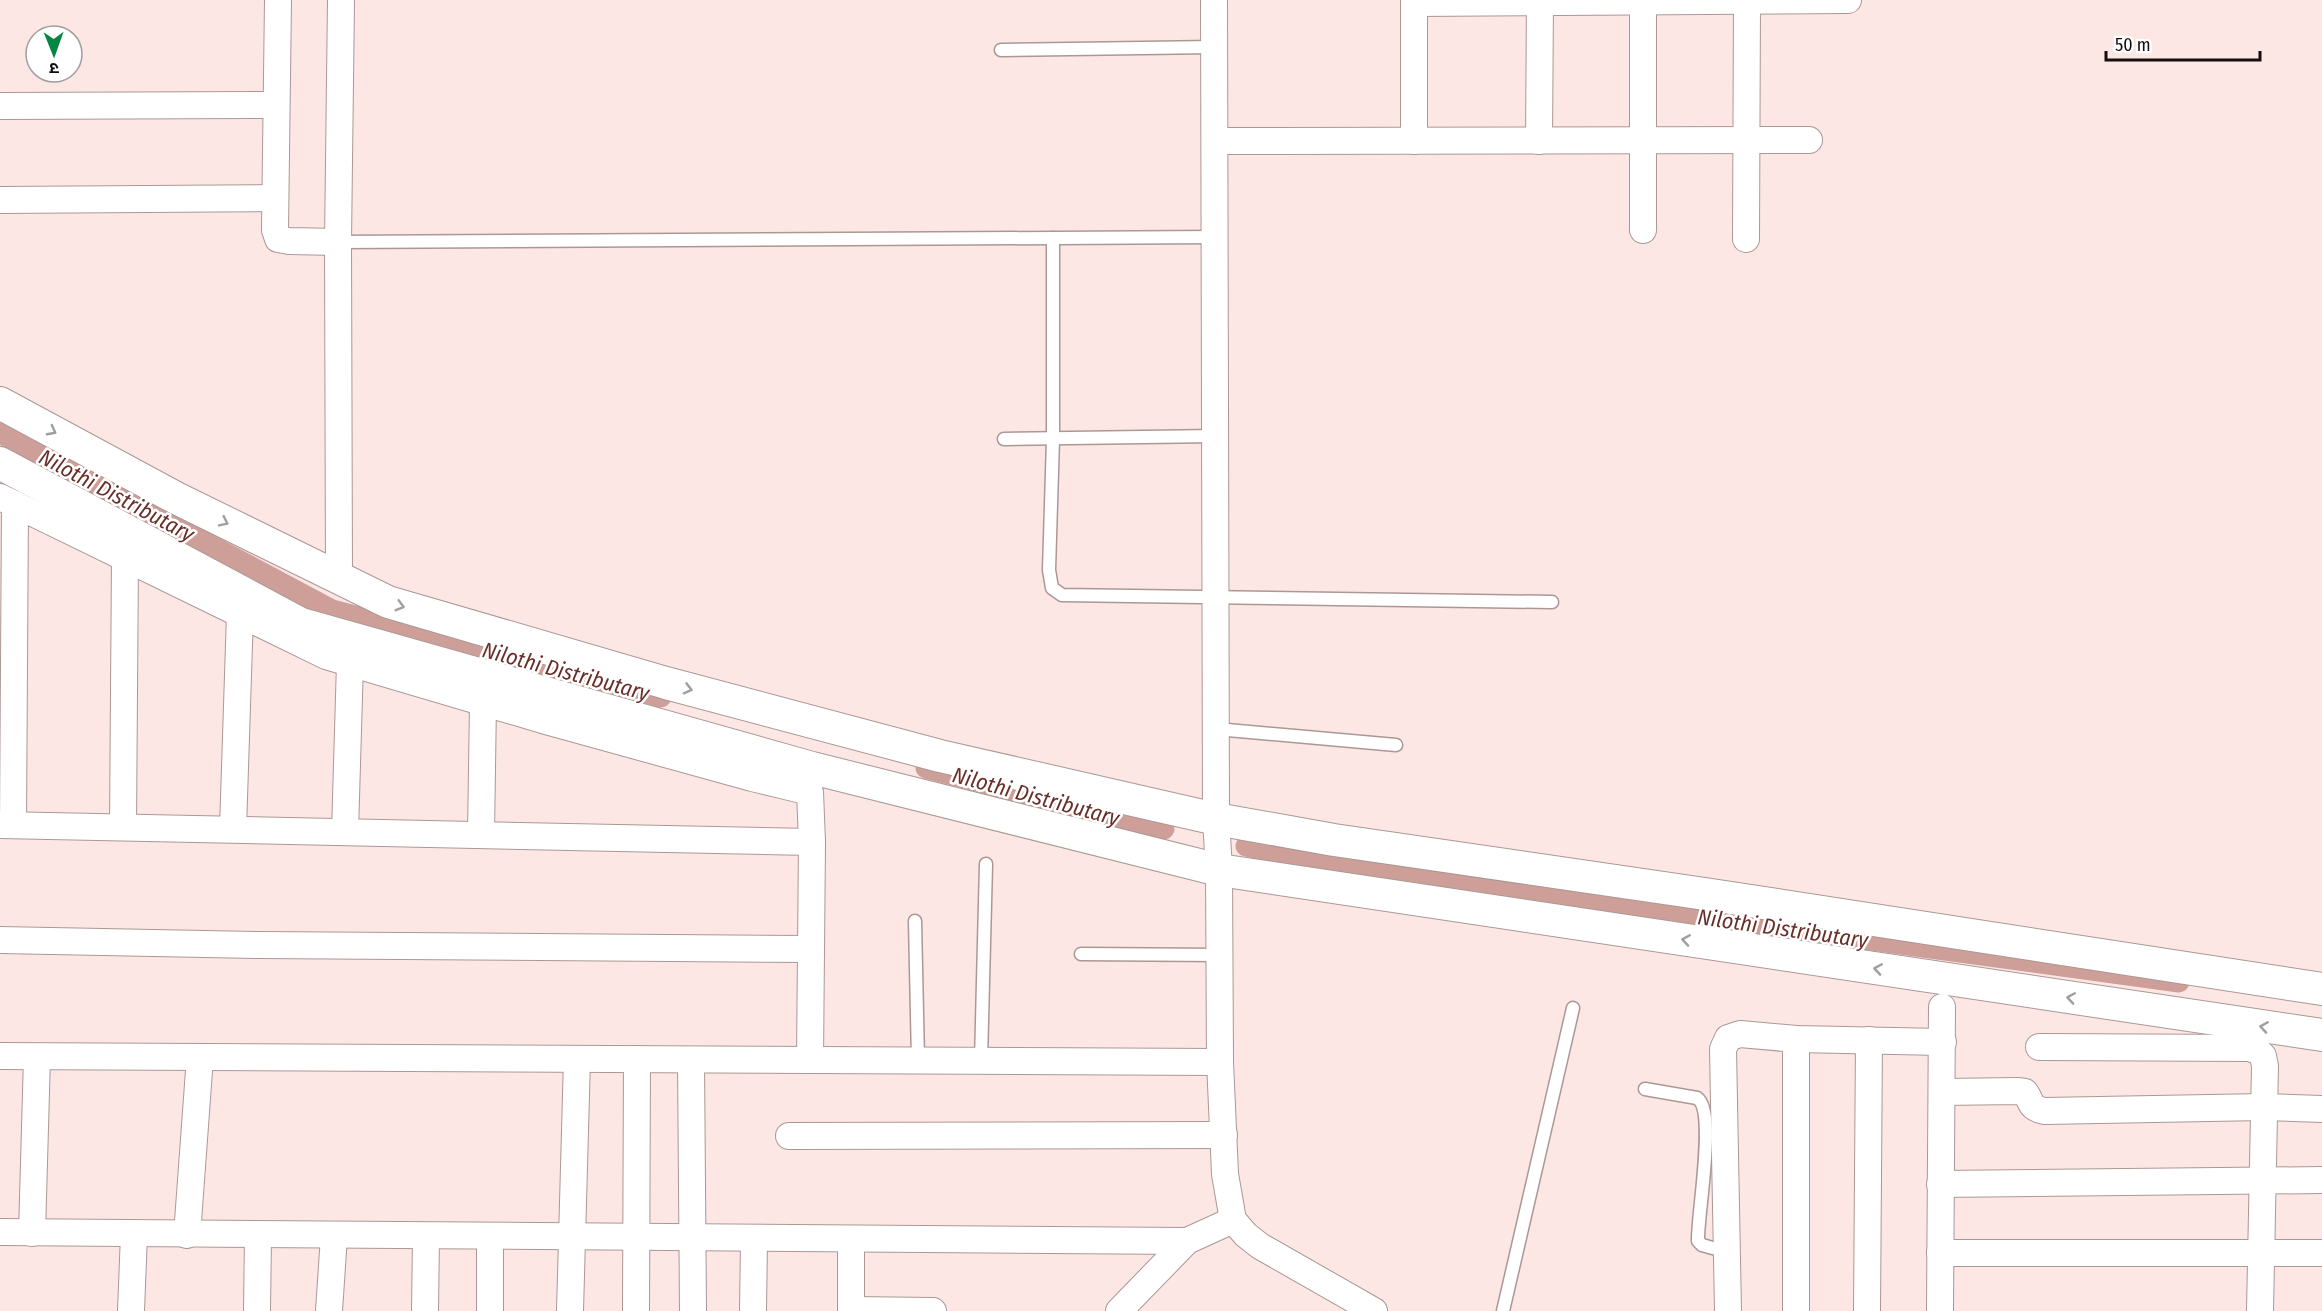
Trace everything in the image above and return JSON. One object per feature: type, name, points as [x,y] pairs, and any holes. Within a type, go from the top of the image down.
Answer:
[{"type":"street","points":[[278,0],[274,230],[278,239],[338,242]]},
{"type":"street","points":[[339,579],[340,0]]},
{"type":"street","points":[[1214,0],[1216,819],[1219,870],[1220,1062],[1225,1174],[1233,1220],[1246,1235],[1260,1246],[1374,1311]]},
{"type":"street","points":[[1414,141],[1414,1],[1848,0]]},
{"type":"street","points":[[1539,141],[1540,1]]},
{"type":"street","points":[[1643,1],[1643,230]]},
{"type":"street","points":[[1746,238],[1747,1]]},
{"type":"street","points":[[0,105],[275,105]]},
{"type":"street","points":[[1215,141],[1809,140]]},
{"type":"street","points":[[0,200],[274,198]]},
{"type":"street","points":[[0,403],[176,498],[388,602],[666,683],[940,756],[1216,819],[1346,842],[1705,894],[2322,989]]},
{"type":"street","points":[[0,463],[301,624],[811,780],[1219,870],[2322,1035]]},
{"type":"street","points":[[811,780],[752,778],[326,656],[8,501],[6,825],[812,842]]},
{"type":"street","points":[[123,827],[125,558]]},
{"type":"street","points":[[233,830],[240,614]]},
{"type":"street","points":[[345,832],[350,663]]},
{"type":"street","points":[[481,835],[483,702]]},
{"type":"street","points":[[810,1060],[811,780]]},
{"type":"street","points":[[0,940],[281,945],[811,949]]},
{"type":"street","points":[[1940,1311],[1942,1007]]},
{"type":"street","points":[[1728,1311],[1723,1049],[1728,1038],[1740,1034],[1796,1039],[1943,1042]]},
{"type":"street","points":[[1796,1039],[1797,1311]]},
{"type":"street","points":[[1867,1311],[1869,1040]]},
{"type":"street","points":[[2039,1047],[2249,1048],[2258,1051],[2263,1056],[2265,1066],[2260,1311]]},
{"type":"street","points":[[0,1056],[1220,1062]]},
{"type":"street","points":[[32,1233],[37,1057]]},
{"type":"street","points":[[187,1235],[200,1057]]},
{"type":"street","points":[[570,1311],[577,1059]]},
{"type":"street","points":[[636,1311],[637,1059]]},
{"type":"street","points":[[692,1060],[693,1311]]},
{"type":"street","points":[[1942,1092],[2025,1092],[2030,1104],[2035,1109],[2044,1111],[2264,1107],[2322,1109]]},
{"type":"street","points":[[789,1136],[1224,1135]]},
{"type":"street","points":[[1940,1184],[2322,1180]]},
{"type":"street","points":[[1119,1311],[1187,1241],[1233,1220]]},
{"type":"street","points":[[0,1232],[1187,1241]]},
{"type":"street","points":[[131,1311],[134,1234]]},
{"type":"street","points":[[258,1235],[258,1311]]},
{"type":"street","points":[[329,1311],[334,1236]]},
{"type":"street","points":[[424,1311],[426,1236]]},
{"type":"street","points":[[490,1237],[490,1311]]},
{"type":"street","points":[[753,1311],[754,1239]]},
{"type":"street","points":[[851,1239],[851,1310],[933,1311]]},
{"type":"street","points":[[1940,1252],[2322,1253]]},
{"type":"lane","points":[[1001,50],[1215,48]]},
{"type":"lane","points":[[338,242],[1215,237]]},
{"type":"lane","points":[[1053,238],[1053,439],[1049,570],[1052,588],[1062,595],[1552,602]]},
{"type":"lane","points":[[1004,440],[1215,436]]},
{"type":"lane","points":[[1216,729],[1396,745]]},
{"type":"lane","points":[[981,1061],[986,864]]},
{"type":"lane","points":[[915,921],[918,1060]]},
{"type":"lane","points":[[1081,954],[1219,955]]},
{"type":"lane","points":[[1503,1311],[1573,1008]]},
{"type":"lane","points":[[1645,1089],[1702,1101],[1707,1133],[1698,1241],[1702,1245],[1727,1252]]},
{"type":"waterway","name":"Nilothi Distributary","points":[[0,433],[332,610],[661,697]]},
{"type":"waterway","name":"Nilothi Distributary","points":[[926,768],[1164,829]]},
{"type":"waterway","name":"Nilothi Distributary","points":[[1246,846],[1358,870],[2179,982]]}]
